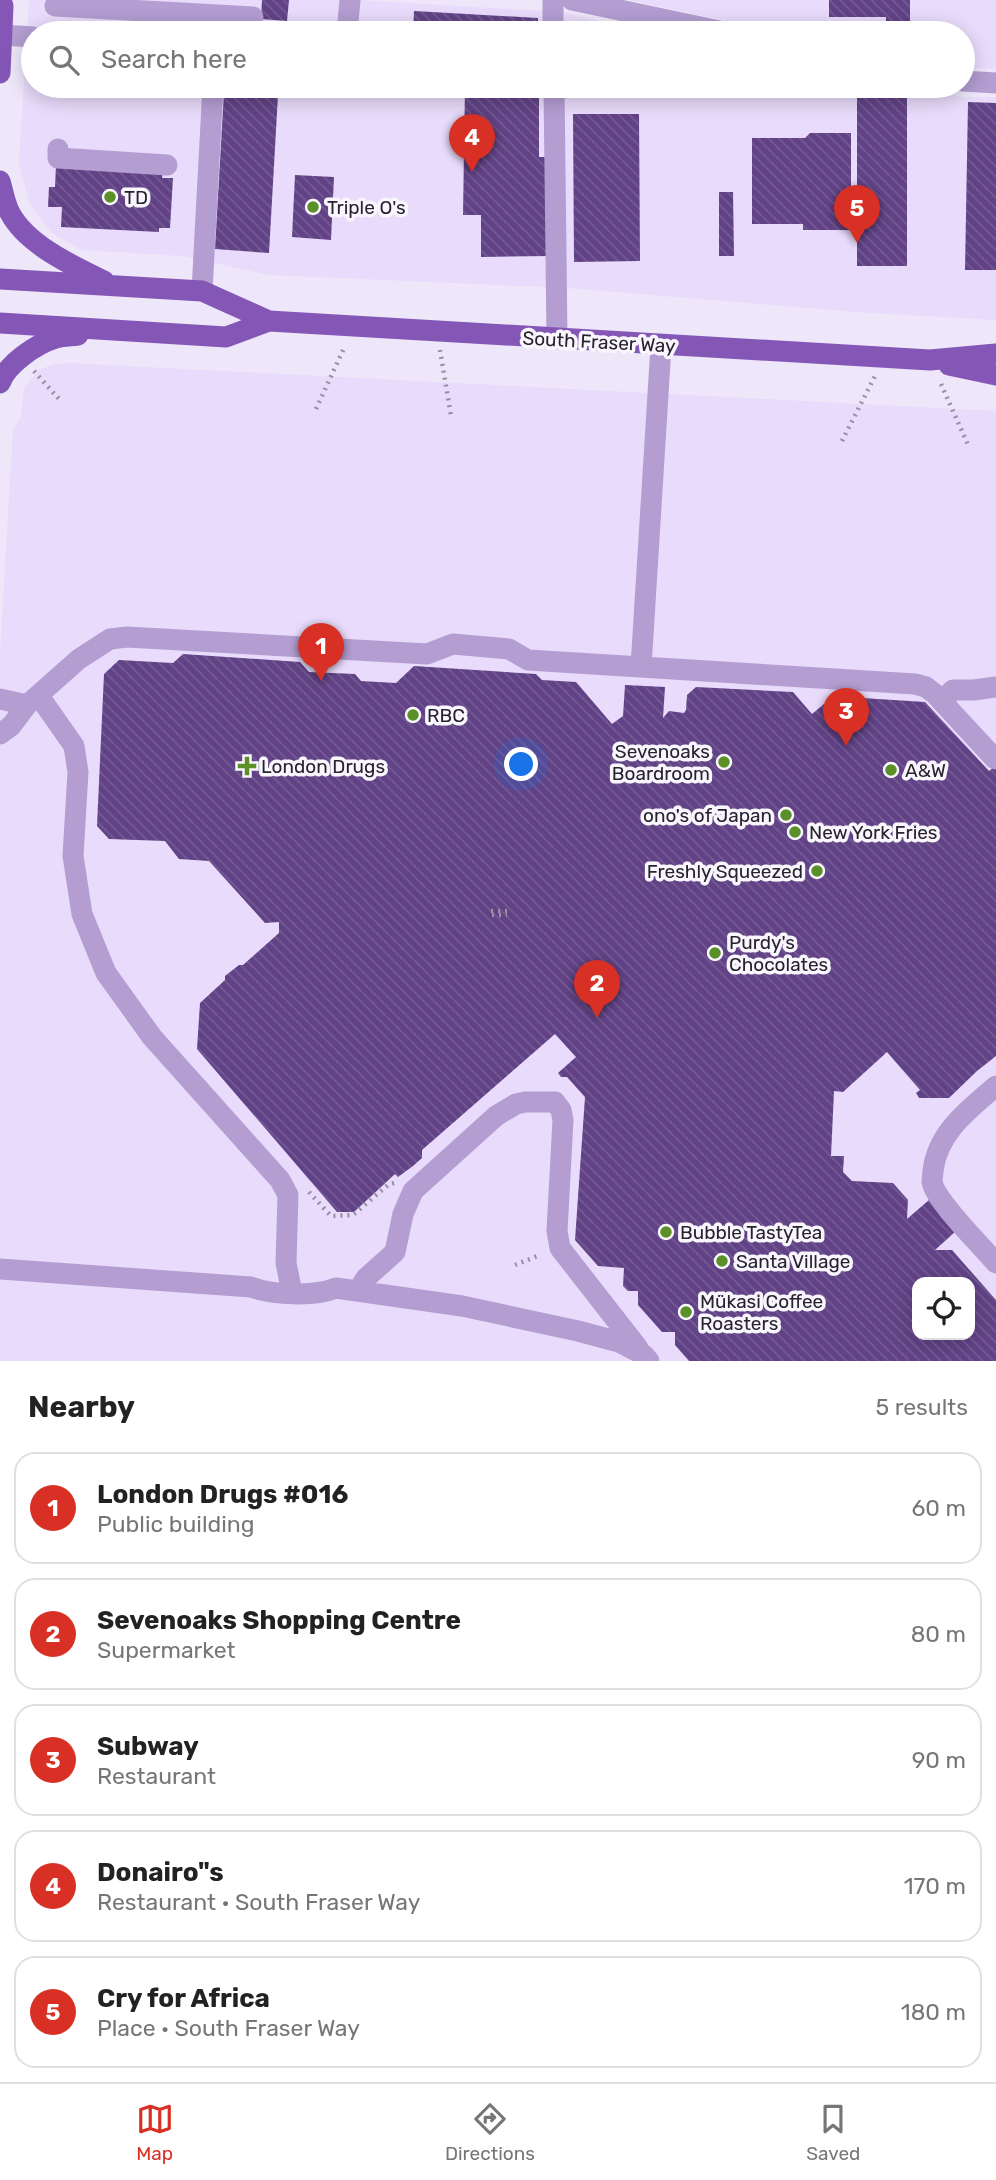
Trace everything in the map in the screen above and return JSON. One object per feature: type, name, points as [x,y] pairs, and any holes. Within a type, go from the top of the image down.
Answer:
[{"type":"main road","points":[[0,73],[1,0]]},
{"type":"main road","points":[[0,181],[10,214],[32,240],[73,266],[115,286]]},
{"type":"main road","name":"South Fraser Way","points":[[0,279],[202,291],[269,321],[884,358],[930,360],[996,354]]},
{"type":"main road","name":"South Fraser Way","points":[[0,323],[226,337],[269,321]]},
{"type":"main road","points":[[0,383],[21,356],[55,338],[115,330]]},
{"type":"main road","name":"South Fraser Way","points":[[930,360],[996,375]]},
{"type":"lane","points":[[348,21],[350,0]]},
{"type":"lane","points":[[553,0],[553,21]]},
{"type":"lane","points":[[572,0],[672,21]]},
{"type":"lane","points":[[55,6],[180,21]]},
{"type":"lane","points":[[216,21],[253,17]]},
{"type":"lane","points":[[2,35],[21,36]]},
{"type":"lane","points":[[975,82],[996,83]]},
{"type":"lane","points":[[202,291],[212,98]]},
{"type":"lane","points":[[554,98],[556,340]]},
{"type":"lane","points":[[58,149],[58,158],[167,165]]},
{"type":"lane","points":[[640,667],[662,346]]},
{"type":"lane","points":[[0,734],[79,659],[110,639],[127,637],[427,654],[453,645],[509,649],[528,660],[915,684],[926,687],[942,701],[995,759]]},
{"type":"lane","points":[[942,701],[953,690],[996,687]]},
{"type":"lane","points":[[0,699],[33,701],[74,746],[78,772],[73,856],[82,914],[106,973],[152,1037],[280,1180],[288,1195],[286,1263],[292,1293]]},
{"type":"lane","points":[[996,1086],[964,1114],[940,1145],[932,1182],[941,1201],[996,1263]]},
{"type":"lane","points":[[358,1291],[366,1278],[395,1252],[403,1214],[413,1191],[496,1116],[525,1101],[555,1102],[561,1110],[563,1120],[556,1231],[560,1248],[647,1358]]},
{"type":"lane","points":[[0,1269],[251,1287],[262,1291],[292,1293],[320,1293],[336,1288],[358,1291],[511,1316],[619,1342],[647,1358]]},
{"type":"path","points":[[316,409],[355,327]]},
{"type":"path","points":[[437,332],[451,416]]},
{"type":"path","points":[[842,441],[884,358]]},
{"type":"path","points":[[930,360],[969,447]]},
{"type":"path","points":[[30,367],[59,399]]},
{"type":"path","points":[[331,1216],[353,1215],[367,1203]]},
{"type":"path","points":[[514,1265],[560,1248]]},
{"type":"shaded area","points":[[29,0],[358,0],[562,12],[600,21],[28,21]]},
{"type":"shaded area","points":[[629,0],[996,0],[996,69],[975,68],[975,21],[728,21]]},
{"type":"shaded area","points":[[996,97],[996,320],[854,312],[567,288],[268,275],[182,256],[81,250],[51,232],[30,205],[19,163],[23,98]]},
{"type":"shaded area","points":[[70,363],[996,411],[996,1361],[0,1361],[0,654],[13,429],[21,417],[24,388],[39,370],[54,364]]},
{"type":"building","points":[[262,0],[289,0],[287,21],[261,19]]},
{"type":"building","points":[[829,0],[910,0],[910,21],[886,21],[886,17],[829,17]]},
{"type":"building","points":[[414,11],[538,18],[538,21],[414,21]]},
{"type":"building","points":[[224,98],[278,98],[269,253],[215,249]]},
{"type":"building","points":[[465,98],[539,98],[539,157],[550,157],[550,256],[481,257],[481,215],[463,215]]},
{"type":"building","points":[[857,98],[907,98],[907,266],[857,266]]},
{"type":"building","points":[[968,102],[996,103],[996,270],[965,270]]},
{"type":"building","points":[[573,114],[639,114],[640,261],[574,262]]},
{"type":"building","points":[[810,133],[851,133],[851,230],[803,230],[803,224],[752,224],[752,138],[805,138]]},
{"type":"building","name":"TD","points":[[56,165],[163,171],[162,178],[173,178],[170,228],[159,228],[159,232],[61,227],[62,207],[48,207],[49,187],[55,187]]},
{"type":"building","name":"Triple O's","points":[[295,175],[334,177],[331,240],[292,237]]},
{"type":"building","points":[[719,192],[733,192],[734,256],[719,256]]},
{"type":"building","points":[[183,654],[300,662],[309,672],[355,674],[361,681],[396,683],[414,666],[536,674],[542,680],[576,682],[612,724],[623,716],[625,685],[665,687],[663,718],[669,711],[684,713],[687,695],[696,687],[793,692],[812,714],[824,704],[841,705],[847,711],[862,698],[925,702],[989,771],[996,765],[996,1056],[949,1098],[919,1098],[916,1093],[920,1090],[887,1052],[843,1092],[834,1091],[831,1156],[844,1156],[843,1172],[852,1181],[893,1183],[908,1200],[907,1219],[929,1200],[956,1231],[935,1250],[952,1250],[996,1300],[996,1361],[689,1361],[675,1345],[675,1332],[662,1332],[638,1305],[638,1291],[628,1291],[623,1286],[624,1268],[598,1266],[575,1240],[585,1097],[567,1077],[561,1077],[558,1073],[576,1057],[555,1034],[422,1150],[422,1158],[413,1166],[398,1177],[395,1174],[354,1212],[337,1212],[197,1049],[200,1003],[225,980],[225,976],[243,965],[279,933],[279,922],[265,923],[209,861],[179,859],[165,841],[109,839],[97,826],[104,674],[119,660],[173,663]]},
{"type":"place","name":"Donairo\"s","points":[[472,172]]},
{"type":"place","name":"TD","points":[[110,197]]},
{"type":"place","name":"Triple O's","points":[[313,207]]},
{"type":"place","name":"Cry for Africa","points":[[857,243]]},
{"type":"place","name":"London Drugs #016","points":[[321,681]]},
{"type":"place","name":"RBC","points":[[413,715]]},
{"type":"place","name":"Subway","points":[[846,746]]},
{"type":"place","name":"Sevenoaks Boardroom","points":[[724,762]]},
{"type":"place","name":"London Drugs","points":[[247,766]]},
{"type":"place","name":"A&W","points":[[891,770]]},
{"type":"place","name":"ono's of Japan","points":[[786,815]]},
{"type":"place","name":"New York Fries","points":[[795,832]]},
{"type":"place","name":"Freshly Squeezed","points":[[817,871]]},
{"type":"place","name":"Purdy's Chocolates","points":[[715,953]]},
{"type":"place","name":"Sevenoaks Shopping Centre","points":[[597,1018]]},
{"type":"place","name":"Bubble TastyTea","points":[[666,1232]]},
{"type":"place","name":"Santa Village","points":[[722,1261]]},
{"type":"place","name":"Mükasi Coffee Roasters","points":[[686,1312]]}]
